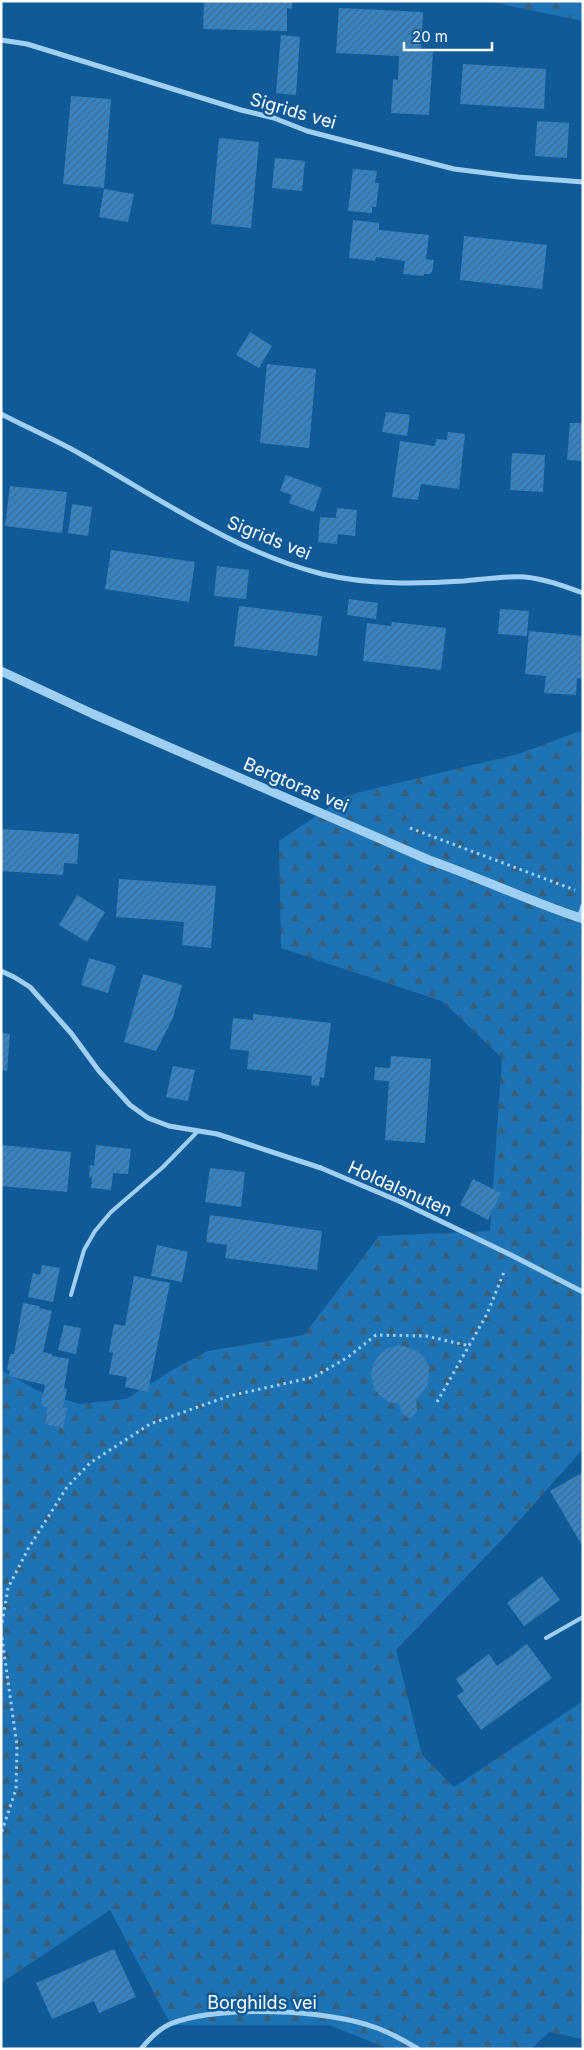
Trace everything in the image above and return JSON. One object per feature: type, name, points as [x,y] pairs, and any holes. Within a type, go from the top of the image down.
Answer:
[{"type":"street","name":"Sigrids vei","points":[[1,40],[27,44],[241,110],[274,118],[307,131],[418,161],[454,169],[518,177],[583,182]]},
{"type":"street","name":"Sigrids vei","points":[[1,414],[81,454],[202,525],[288,564],[322,574],[386,583],[480,580],[502,576],[527,578],[559,584],[583,593]]},
{"type":"street","name":"Bergtoras vei","points":[[1,671],[93,714],[430,860],[464,872],[547,907],[581,918]]},
{"type":"street","points":[[581,918],[583,906]]},
{"type":"street","name":"Holdalsnuten","points":[[1,971],[30,987],[71,1033],[99,1071],[130,1105],[148,1118],[170,1126],[217,1134],[321,1168],[392,1198],[583,1292]]},
{"type":"street","name":"Borghilds vei","points":[[141,2049],[149,2039],[168,2025],[193,2017],[225,2014],[295,2013],[335,2017],[377,2028],[418,2049]]},
{"type":"lane","points":[[70,1295],[84,1250],[95,1231],[111,1212],[162,1167],[198,1131]]},
{"type":"lane","points":[[546,1638],[583,1617]]},
{"type":"path","points":[[402,825],[583,892]]},
{"type":"path","points":[[437,1402],[487,1314],[511,1255]]},
{"type":"path","points":[[1,1834],[16,1789],[16,1746],[1,1630],[8,1588],[28,1549],[66,1487],[90,1463],[150,1424],[229,1396],[314,1377],[348,1357],[376,1334],[426,1336],[470,1346]]},
{"type":"green space","points":[[487,1],[583,1],[583,21]]},
{"type":"green space","points":[[583,730],[583,1449],[510,1531],[396,1650],[422,1755],[454,1787],[583,1701],[583,2039],[549,2032],[531,2049],[389,2049],[329,2025],[171,2025],[110,1910],[1,1983],[1,1368],[38,1391],[79,1404],[126,1399],[174,1369],[208,1351],[304,1335],[379,1236],[490,1231],[502,1058],[442,1001],[281,948],[279,841],[348,795],[518,754]]},
{"type":"building","points":[[204,1],[292,1],[292,9],[287,8],[287,31],[203,29]]},
{"type":"building","points":[[339,8],[423,12],[421,51],[433,52],[429,115],[391,113],[393,79],[398,80],[399,56],[336,53]]},
{"type":"building","points":[[281,35],[300,37],[296,95],[276,93]]},
{"type":"building","points":[[463,64],[546,69],[544,109],[460,104]]},
{"type":"building","points":[[71,96],[111,99],[104,188],[63,184]]},
{"type":"building","points":[[537,121],[569,123],[567,158],[535,156]]},
{"type":"building","points":[[219,138],[259,142],[251,228],[211,224]]},
{"type":"building","points":[[275,158],[305,161],[302,191],[272,188]]},
{"type":"building","points":[[353,169],[377,171],[375,183],[379,183],[376,207],[372,207],[372,213],[348,211]]},
{"type":"building","points":[[104,189],[134,194],[128,222],[99,217]]},
{"type":"building","points":[[353,220],[379,223],[379,230],[429,235],[426,259],[434,260],[432,272],[424,274],[424,276],[403,274],[405,261],[376,257],[375,261],[349,258]]},
{"type":"building","points":[[464,236],[547,245],[542,289],[460,280]]},
{"type":"building","points":[[250,332],[272,346],[259,368],[236,355]]},
{"type":"building","points":[[267,364],[316,369],[309,448],[260,443]]},
{"type":"building","points":[[386,412],[410,415],[407,436],[382,432]]},
{"type":"building","points":[[570,423],[583,423],[583,461],[567,460]]},
{"type":"building","points":[[448,432],[465,434],[459,489],[421,484],[418,500],[392,497],[400,441],[435,446],[436,439],[447,440]]},
{"type":"building","points":[[512,453],[545,455],[543,492],[510,490]]},
{"type":"building","points":[[286,475],[322,488],[314,512],[289,503],[292,495],[280,491]]},
{"type":"building","points":[[10,486],[67,492],[62,533],[5,526]]},
{"type":"building","points":[[72,504],[92,507],[88,536],[68,533]]},
{"type":"building","points":[[337,508],[357,510],[355,536],[338,534],[337,544],[318,542],[320,517],[338,518],[336,517]]},
{"type":"building","points":[[111,550],[195,562],[189,602],[105,589]]},
{"type":"building","points":[[217,566],[249,570],[246,599],[214,596]]},
{"type":"building","points":[[349,599],[378,603],[376,619],[347,615]]},
{"type":"building","points":[[239,606],[322,616],[317,656],[234,646]]},
{"type":"building","points":[[500,609],[529,611],[527,636],[498,634]]},
{"type":"building","points":[[392,622],[446,628],[441,670],[363,661],[367,623],[391,626]]},
{"type":"building","points":[[529,631],[583,636],[582,679],[577,678],[576,695],[544,693],[546,676],[525,674]]},
{"type":"building","points":[[1,829],[79,834],[77,864],[64,863],[63,875],[1,871]]},
{"type":"building","points":[[119,879],[216,886],[211,948],[182,945],[184,922],[116,917]]},
{"type":"building","points":[[77,895],[105,912],[87,942],[59,925]]},
{"type":"building","points":[[89,958],[116,966],[108,993],[81,985]]},
{"type":"building","points":[[143,974],[182,985],[173,1018],[156,1051],[124,1042]]},
{"type":"building","points":[[253,1014],[331,1023],[324,1078],[320,1077],[319,1086],[311,1085],[312,1076],[247,1069],[249,1051],[230,1049],[233,1018],[253,1020]]},
{"type":"building","points":[[1,1033],[10,1034],[7,1071],[1,1070]]},
{"type":"building","points":[[391,1056],[431,1059],[425,1143],[385,1140],[389,1081],[374,1080],[375,1067],[390,1068]]},
{"type":"building","points":[[173,1066],[195,1070],[188,1101],[166,1097]]},
{"type":"building","points":[[1,1145],[71,1152],[67,1192],[1,1186]]},
{"type":"building","points":[[96,1145],[131,1149],[128,1174],[113,1173],[111,1190],[91,1188],[92,1177],[89,1177],[90,1165],[94,1166]]},
{"type":"building","points":[[210,1168],[245,1172],[241,1207],[205,1202]]},
{"type":"building","points":[[473,1179],[501,1193],[488,1220],[460,1205]]},
{"type":"building","points":[[210,1215],[322,1231],[317,1270],[225,1258],[227,1245],[206,1242]]},
{"type":"building","points":[[157,1245],[188,1252],[182,1282],[151,1276]]},
{"type":"building","points":[[42,1265],[60,1268],[53,1302],[28,1297],[33,1273],[40,1275]]},
{"type":"building","points":[[134,1276],[170,1283],[148,1392],[125,1387],[127,1377],[109,1374],[113,1353],[109,1352],[114,1324],[125,1326]]},
{"type":"building","points":[[23,1303],[40,1306],[39,1308],[52,1311],[43,1352],[52,1354],[52,1356],[69,1359],[64,1388],[67,1389],[63,1407],[67,1408],[63,1428],[45,1424],[48,1407],[41,1406],[45,1385],[9,1376],[10,1371],[7,1370],[10,1354],[14,1354]]},
{"type":"building","points":[[64,1325],[81,1328],[76,1354],[58,1350]]},
{"type":"building","points":[[400,1345],[417,1351],[423,1356],[429,1367],[428,1383],[416,1400],[417,1412],[410,1418],[402,1414],[399,1404],[389,1402],[379,1395],[375,1390],[371,1376],[373,1364],[380,1354],[386,1349]]},
{"type":"building","points":[[583,1472],[583,1547],[550,1491]]},
{"type":"building","points":[[542,1576],[560,1600],[524,1626],[507,1603]]},
{"type":"building","points":[[527,1644],[552,1678],[481,1730],[457,1696],[464,1691],[456,1679],[489,1654],[497,1666]]},
{"type":"building","points":[[114,1949],[136,1997],[99,2013],[94,2001],[52,2019],[36,1983]]}]
